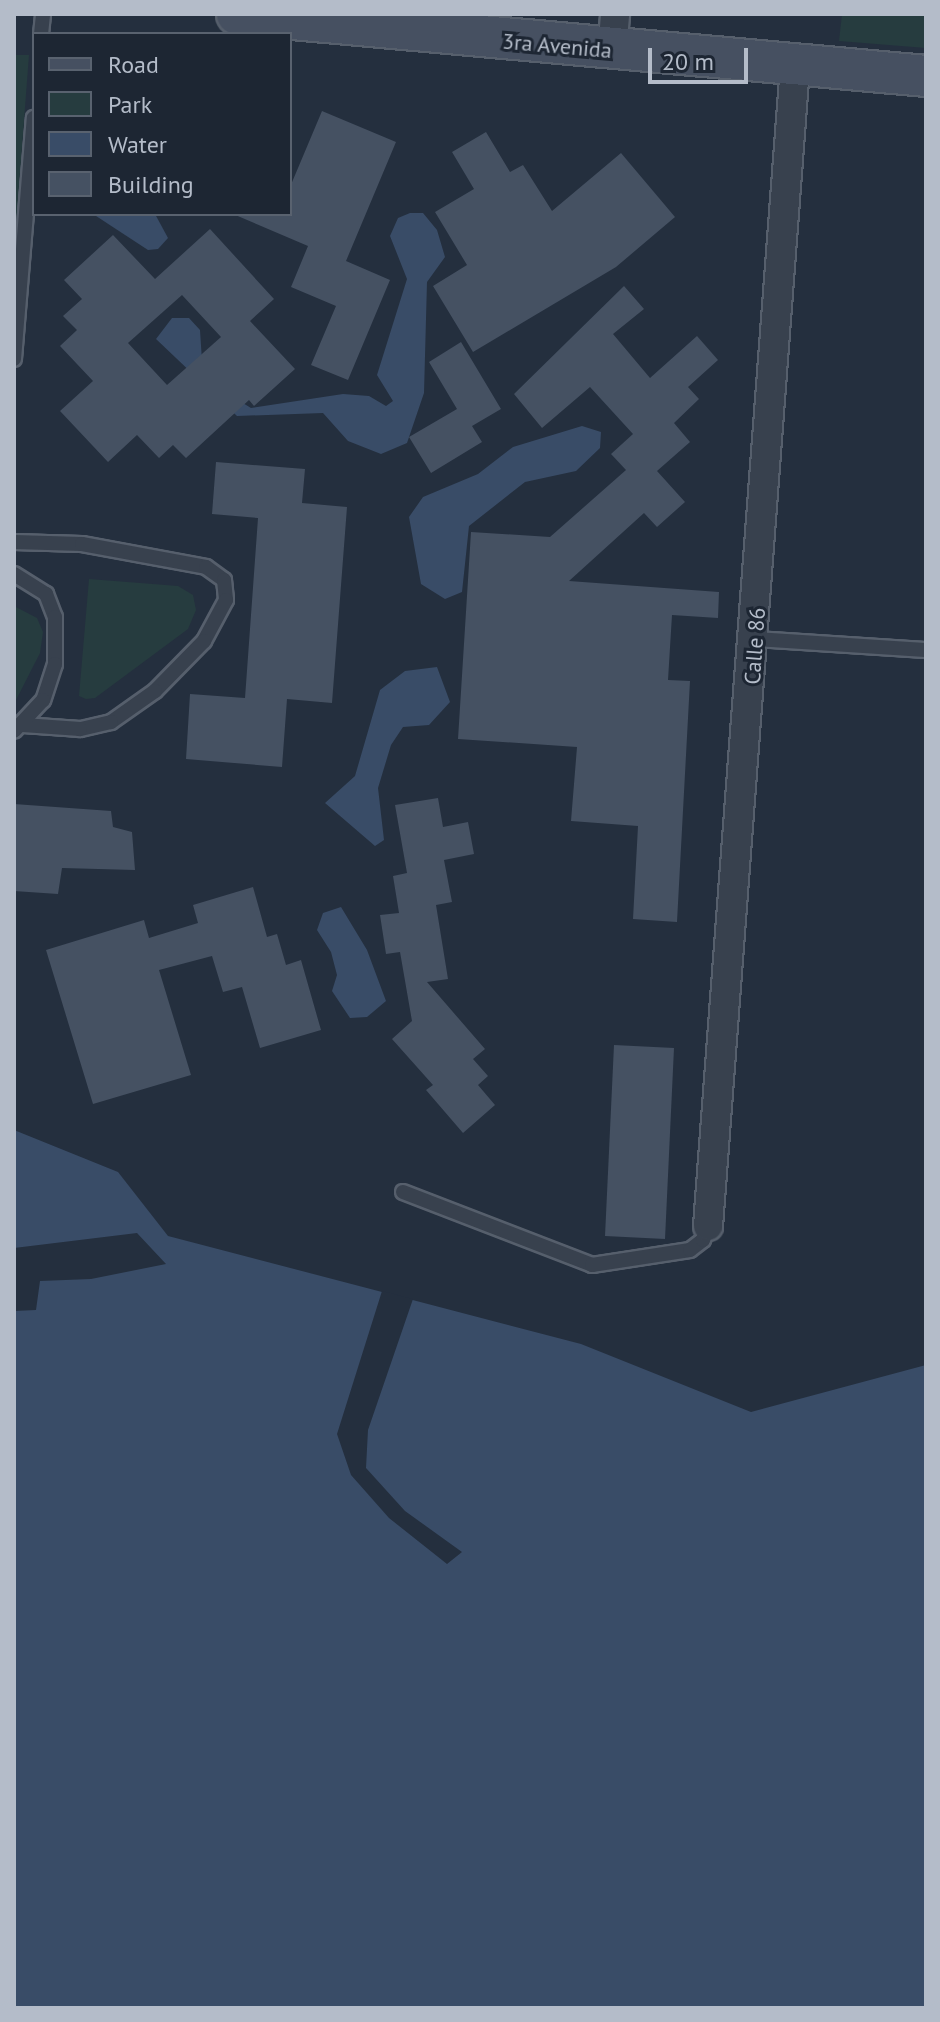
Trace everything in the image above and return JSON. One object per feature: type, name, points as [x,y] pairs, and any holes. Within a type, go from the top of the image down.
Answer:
[{"type":"main road","name":"3ra Avenida","points":[[237,14],[613,32],[795,65],[926,76]]},
{"type":"street","name":"Calle 86","points":[[708,1226],[755,639],[795,65]]},
{"type":"lane","points":[[14,359],[32,142]]},
{"type":"lane","points":[[14,542],[82,544],[206,567],[224,580],[226,600],[204,641],[155,691],[111,722],[80,729],[18,728]]},
{"type":"lane","points":[[14,574],[46,594],[55,617],[55,664],[43,700],[18,728]]},
{"type":"lane","points":[[755,639],[926,650]]},
{"type":"lane","points":[[403,1192],[592,1265],[690,1250],[703,1240],[708,1226]]},
{"type":"green space","points":[[842,14],[926,14],[926,48],[839,41]]},
{"type":"green space","points":[[14,55],[29,55],[14,251]]},
{"type":"green space","points":[[89,579],[178,586],[193,595],[196,610],[188,629],[95,698],[86,699],[79,696]]},
{"type":"green space","points":[[14,606],[37,618],[43,632],[40,653],[14,704]]},
{"type":"water","points":[[410,213],[423,213],[437,230],[445,257],[427,282],[424,393],[407,443],[381,454],[348,441],[323,413],[237,416],[156,339],[172,318],[189,318],[200,330],[202,361],[233,397],[251,408],[343,394],[369,396],[386,406],[393,401],[377,375],[407,279],[390,236],[398,218]]},
{"type":"water","points":[[96,216],[156,216],[168,238],[158,249],[148,250]]},
{"type":"water","points":[[582,426],[601,432],[600,448],[576,471],[525,482],[469,526],[462,592],[445,599],[421,584],[409,517],[423,497],[478,474],[513,447]]},
{"type":"water","points":[[437,667],[450,702],[429,725],[403,727],[391,745],[378,788],[384,840],[375,846],[325,803],[355,776],[380,690],[405,671]]},
{"type":"water","points":[[341,907],[367,950],[386,1001],[367,1017],[350,1018],[332,991],[337,975],[331,952],[317,930],[323,913]]},
{"type":"water","points":[[14,1130],[118,1172],[168,1236],[581,1344],[751,1412],[926,1365],[926,2008],[14,2008]]},
{"type":"pier","points":[[137,1233],[166,1264],[91,1279],[40,1281],[36,1310],[14,1311],[14,1248]]},
{"type":"pier","points":[[382,1291],[413,1299],[368,1430],[366,1468],[405,1511],[462,1552],[447,1564],[389,1518],[351,1475],[337,1434]]},
{"type":"building","points":[[322,111],[396,142],[346,261],[390,280],[348,380],[311,365],[336,306],[291,287],[308,246],[238,216],[292,216],[292,182]]},
{"type":"building","points":[[486,132],[510,172],[523,165],[552,211],[621,153],[675,217],[616,267],[473,352],[433,286],[467,265],[435,212],[474,189],[452,152]]},
{"type":"building","points":[[210,229],[274,299],[250,321],[295,369],[254,406],[249,400],[186,458],[173,445],[159,458],[137,435],[108,462],[60,411],[93,381],[60,346],[77,330],[63,316],[82,299],[64,280],[113,235],[155,279]],"holes":[[[182,295],[221,337],[167,385],[128,343]]]},
{"type":"building","points":[[624,286],[644,309],[613,334],[650,378],[697,336],[718,360],[688,387],[699,399],[674,423],[690,442],[657,471],[685,502],[657,527],[644,513],[569,581],[719,592],[718,618],[672,615],[668,680],[690,681],[677,922],[633,919],[638,826],[571,821],[577,747],[458,739],[471,532],[550,537],[626,470],[611,454],[633,434],[590,387],[542,428],[514,394]]},
{"type":"building","points":[[461,342],[501,409],[472,426],[482,442],[431,473],[409,437],[457,409],[429,362]]},
{"type":"building","points":[[216,462],[305,469],[302,503],[347,507],[332,703],[287,699],[282,767],[186,759],[190,694],[245,698],[258,518],[212,514]]},
{"type":"building","points":[[438,798],[443,827],[468,822],[474,854],[444,860],[452,902],[436,905],[448,979],[427,982],[485,1049],[473,1059],[488,1076],[478,1085],[495,1105],[463,1133],[426,1090],[433,1085],[392,1039],[412,1021],[400,952],[386,954],[380,915],[399,913],[393,876],[407,873],[395,805]]},
{"type":"building","points":[[14,804],[111,811],[113,827],[132,832],[135,870],[62,868],[58,894],[14,891]]},
{"type":"building","points":[[253,887],[267,937],[277,934],[286,965],[301,960],[321,1030],[260,1048],[242,987],[223,992],[212,956],[159,970],[191,1075],[93,1104],[46,950],[144,920],[149,938],[198,923],[193,905]]},
{"type":"building","points":[[614,1045],[674,1048],[665,1239],[605,1236]]}]
